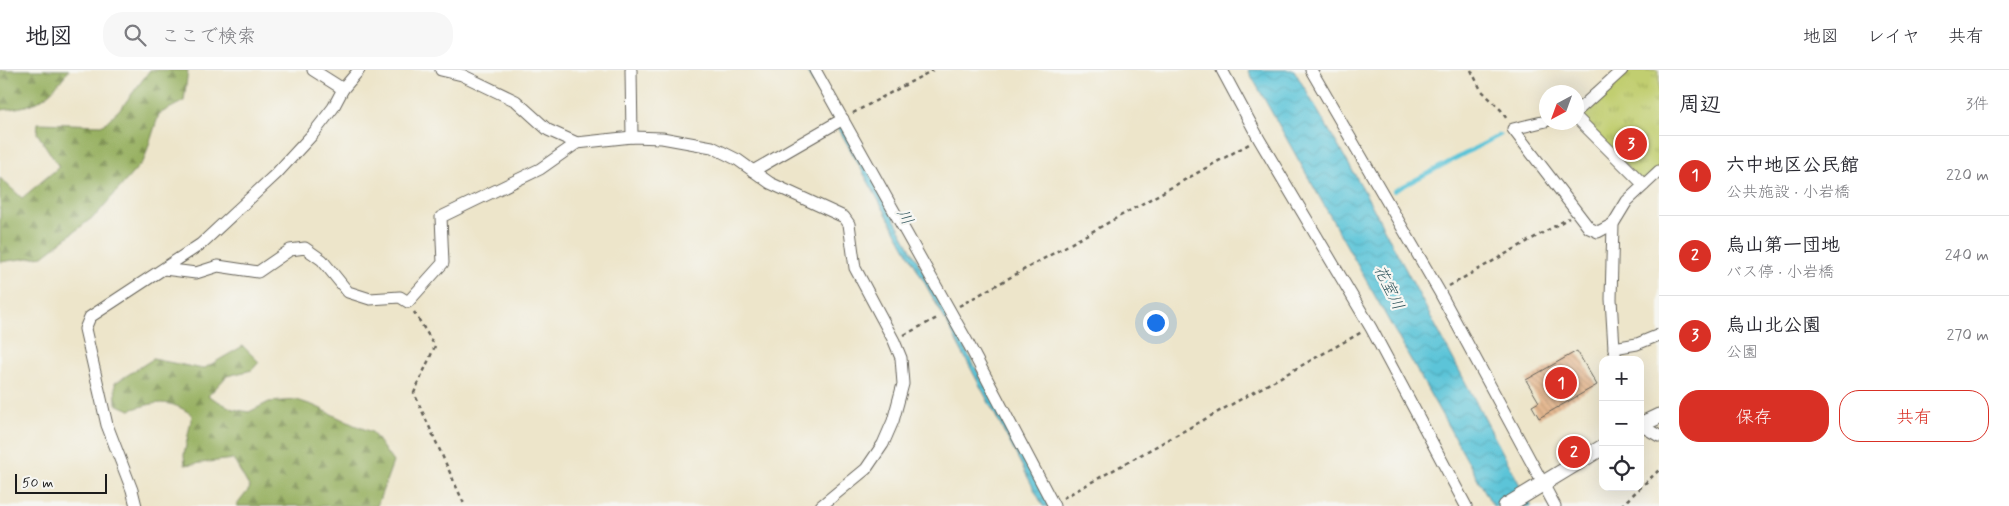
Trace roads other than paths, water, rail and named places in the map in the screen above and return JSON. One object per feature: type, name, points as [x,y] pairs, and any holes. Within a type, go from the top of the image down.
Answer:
[{"type":"street","points":[[314,70],[343,89]]},
{"type":"street","points":[[136,506],[132,490],[107,425],[85,329],[90,317],[202,244],[276,174],[318,128],[333,108],[343,89],[359,70]]},
{"type":"street","points":[[441,70],[462,75],[516,101],[548,130],[577,143]]},
{"type":"street","points":[[631,70],[632,137]]},
{"type":"street","points":[[815,70],[950,311],[1053,505]]},
{"type":"street","points":[[1222,70],[1259,139],[1371,328],[1466,506]]},
{"type":"street","points":[[1311,70],[1439,291],[1541,484],[1555,506]]},
{"type":"street","points":[[1584,105],[1622,70]]},
{"type":"street","points":[[753,170],[843,119]]},
{"type":"street","points":[[1539,123],[1514,129],[1589,228],[1598,232],[1613,224]]},
{"type":"street","points":[[1584,125],[1644,185]]},
{"type":"street","points":[[164,269],[196,273],[218,266],[258,272],[290,250],[305,248],[322,260],[348,292],[370,299],[400,297],[408,302],[443,263],[441,218],[540,169],[577,143],[632,137],[662,138],[712,147],[753,170],[770,183],[844,217],[849,224],[855,268],[894,341],[901,358],[903,384],[893,422],[883,444],[866,468],[825,505]]},
{"type":"street","points":[[1659,171],[1627,201],[1613,224],[1611,299],[1615,354],[1659,335]]},
{"type":"street","points":[[1644,423],[1659,416]]},
{"type":"street","points":[[1644,427],[1659,436]]},
{"type":"street","points":[[1506,506],[1599,449]]},
{"type":"water","points":[[806,70],[813,70],[1051,506],[1043,506],[947,323]]},
{"type":"water","name":"花室川","points":[[1248,70],[1294,70],[1362,187],[1531,506],[1493,506]]},
{"type":"waterway","points":[[1394,191],[1500,135]]},
{"type":"place","name":"烏山北公園","points":[[1631,144]]},
{"type":"place","name":"六中地区公民館","points":[[1561,383]]},
{"type":"place","name":"烏山第一団地","points":[[1574,452]]},
{"type":"water label","name":"川","points":[[906,216]]}]
